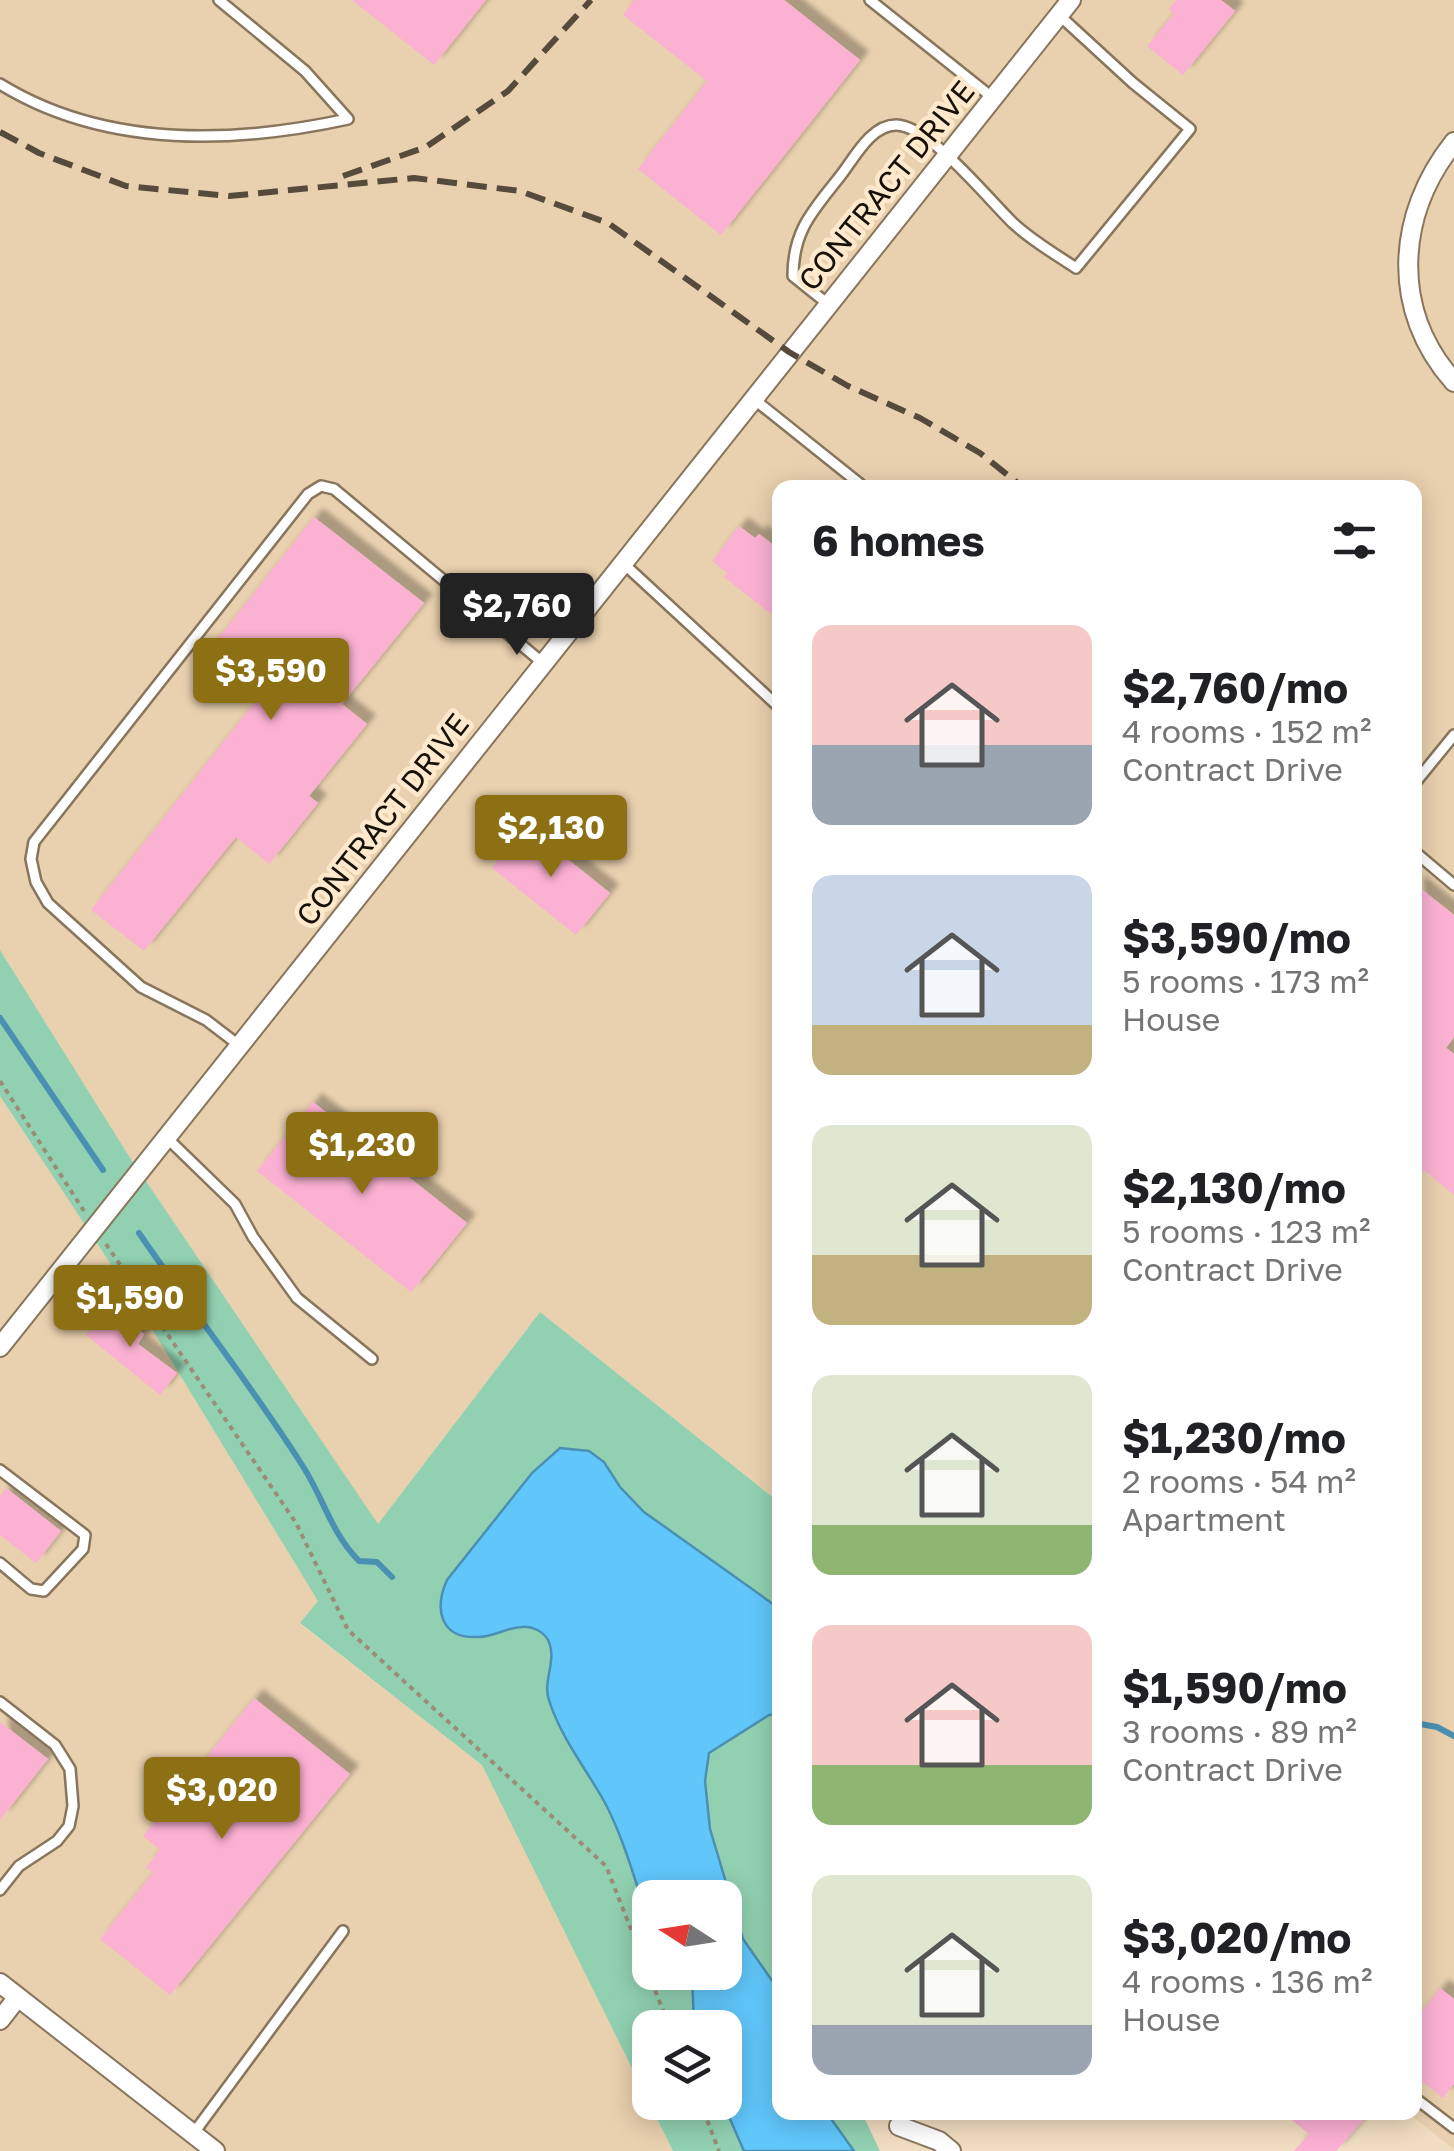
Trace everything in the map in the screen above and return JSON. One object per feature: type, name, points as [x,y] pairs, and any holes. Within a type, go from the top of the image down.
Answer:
[{"type":"street","name":"CONTRACT DRIVE","points":[[0,1347],[1072,0]]},
{"type":"street","points":[[1454,142],[1418,200],[1406,257],[1414,317],[1436,362],[1454,382]]},
{"type":"street","points":[[0,1983],[214,2151]]},
{"type":"street","points":[[0,2020],[18,1998]]},
{"type":"street","points":[[899,2126],[939,2141],[951,2151]]},
{"type":"lane","points":[[0,84],[50,110],[117,130],[177,136],[250,136],[348,119],[305,71],[219,0]]},
{"type":"lane","points":[[870,0],[993,98]]},
{"type":"lane","points":[[828,304],[793,276],[793,250],[802,225],[874,133],[894,124],[914,129],[947,155],[1016,226],[1076,268],[1190,129],[1059,15]]},
{"type":"lane","points":[[753,398],[855,480]]},
{"type":"lane","points":[[240,1046],[206,1020],[140,987],[48,903],[30,860],[34,842],[308,494],[321,486],[334,489],[543,663]]},
{"type":"lane","points":[[622,562],[772,701]]},
{"type":"lane","points":[[1422,774],[1454,734]]},
{"type":"lane","points":[[1422,858],[1454,885]]},
{"type":"lane","points":[[166,1138],[235,1204],[253,1237],[297,1298],[372,1359]]},
{"type":"lane","points":[[0,1470],[84,1535],[83,1549],[44,1591],[31,1589],[0,1563]]},
{"type":"lane","points":[[0,1702],[55,1744],[70,1770],[73,1806],[68,1826],[57,1840],[19,1866],[0,1890]]},
{"type":"lane","points":[[193,2134],[343,1931]]},
{"type":"lane","points":[[1422,2103],[1454,2128]]},
{"type":"path","points":[[0,1081],[296,1523],[348,1630],[606,1866],[663,2010]]},
{"type":"path","points":[[707,2120],[719,2151]]},
{"type":"shaded area","points":[[0,0],[1454,0],[1454,2149],[1417,2120],[1422,2120],[1422,480],[772,480],[772,1497],[540,1312],[378,1524],[127,1153],[0,950]]},
{"type":"shaded area","points":[[0,1096],[133,1298],[318,1601],[300,1624],[482,1765],[632,2068],[632,2120],[658,2120],[673,2151],[0,2151]]},
{"type":"green space","points":[[0,950],[127,1153],[378,1524],[540,1312],[772,1497],[772,2120],[865,2120],[880,2151],[673,2151],[658,2120],[742,2120],[742,2010],[632,2010],[632,2068],[482,1765],[300,1623],[318,1601],[133,1298],[0,1096]]},
{"type":"water","points":[[560,1448],[589,1451],[604,1462],[620,1487],[644,1512],[772,1603],[772,1715],[709,1753],[705,1781],[710,1829],[725,1880],[635,1880],[604,1801],[554,1713],[547,1693],[551,1648],[546,1637],[526,1627],[484,1637],[455,1633],[443,1620],[441,1611],[447,1580],[532,1473]]},
{"type":"water","points":[[742,1936],[772,1981],[772,2120],[832,2120],[854,2151],[744,2151],[730,2120],[742,2120],[742,2010],[693,2010],[693,1990],[742,1990]]},
{"type":"building","points":[[352,0],[486,0],[434,65]]},
{"type":"building","points":[[634,0],[784,0],[860,60],[721,235],[638,169],[707,81],[623,15]]},
{"type":"building","points":[[1176,0],[1221,0],[1235,11],[1183,75],[1147,46],[1174,14],[1169,9]]},
{"type":"building","points":[[314,517],[424,603],[342,704],[367,724],[309,796],[318,803],[269,864],[236,837],[144,951],[91,910],[262,693],[209,650]]},
{"type":"building","points":[[739,526],[772,544],[772,615],[724,577],[727,573],[712,561]]},
{"type":"building","points":[[525,825],[610,893],[576,935],[492,868]]},
{"type":"building","points":[[1422,890],[1454,915],[1454,1037],[1446,1048],[1454,1054],[1454,1195],[1422,1169]]},
{"type":"building","points":[[313,1102],[467,1223],[411,1292],[257,1171]]},
{"type":"building","points":[[109,1306],[144,1334],[138,1344],[177,1373],[160,1395],[86,1335]]},
{"type":"building","points":[[6,1488],[61,1531],[36,1563],[0,1535],[0,1496]]},
{"type":"building","points":[[254,1698],[350,1774],[170,1995],[100,1939],[153,1873],[146,1867],[160,1850],[143,1836]]},
{"type":"building","points":[[0,1722],[48,1759],[0,1820]]},
{"type":"building","points":[[1440,1988],[1454,1999],[1454,2084],[1443,2098],[1422,2082],[1422,2011]]},
{"type":"building","points":[[1292,2120],[1363,2120],[1336,2151],[1294,2151],[1309,2134]]},
{"type":"waterway","points":[[0,1018],[103,1170]]},
{"type":"waterway","points":[[139,1233],[284,1438],[350,1551],[359,1561],[377,1562],[392,1577]]},
{"type":"waterway","points":[[1422,1724],[1454,1736]]},
{"type":"railway","points":[[343,176],[426,147],[508,91],[591,0]]},
{"type":"railway","points":[[0,132],[39,153],[126,186],[229,196],[414,178],[520,191],[608,223],[789,352],[848,386],[920,418],[980,453],[1014,480]]}]
